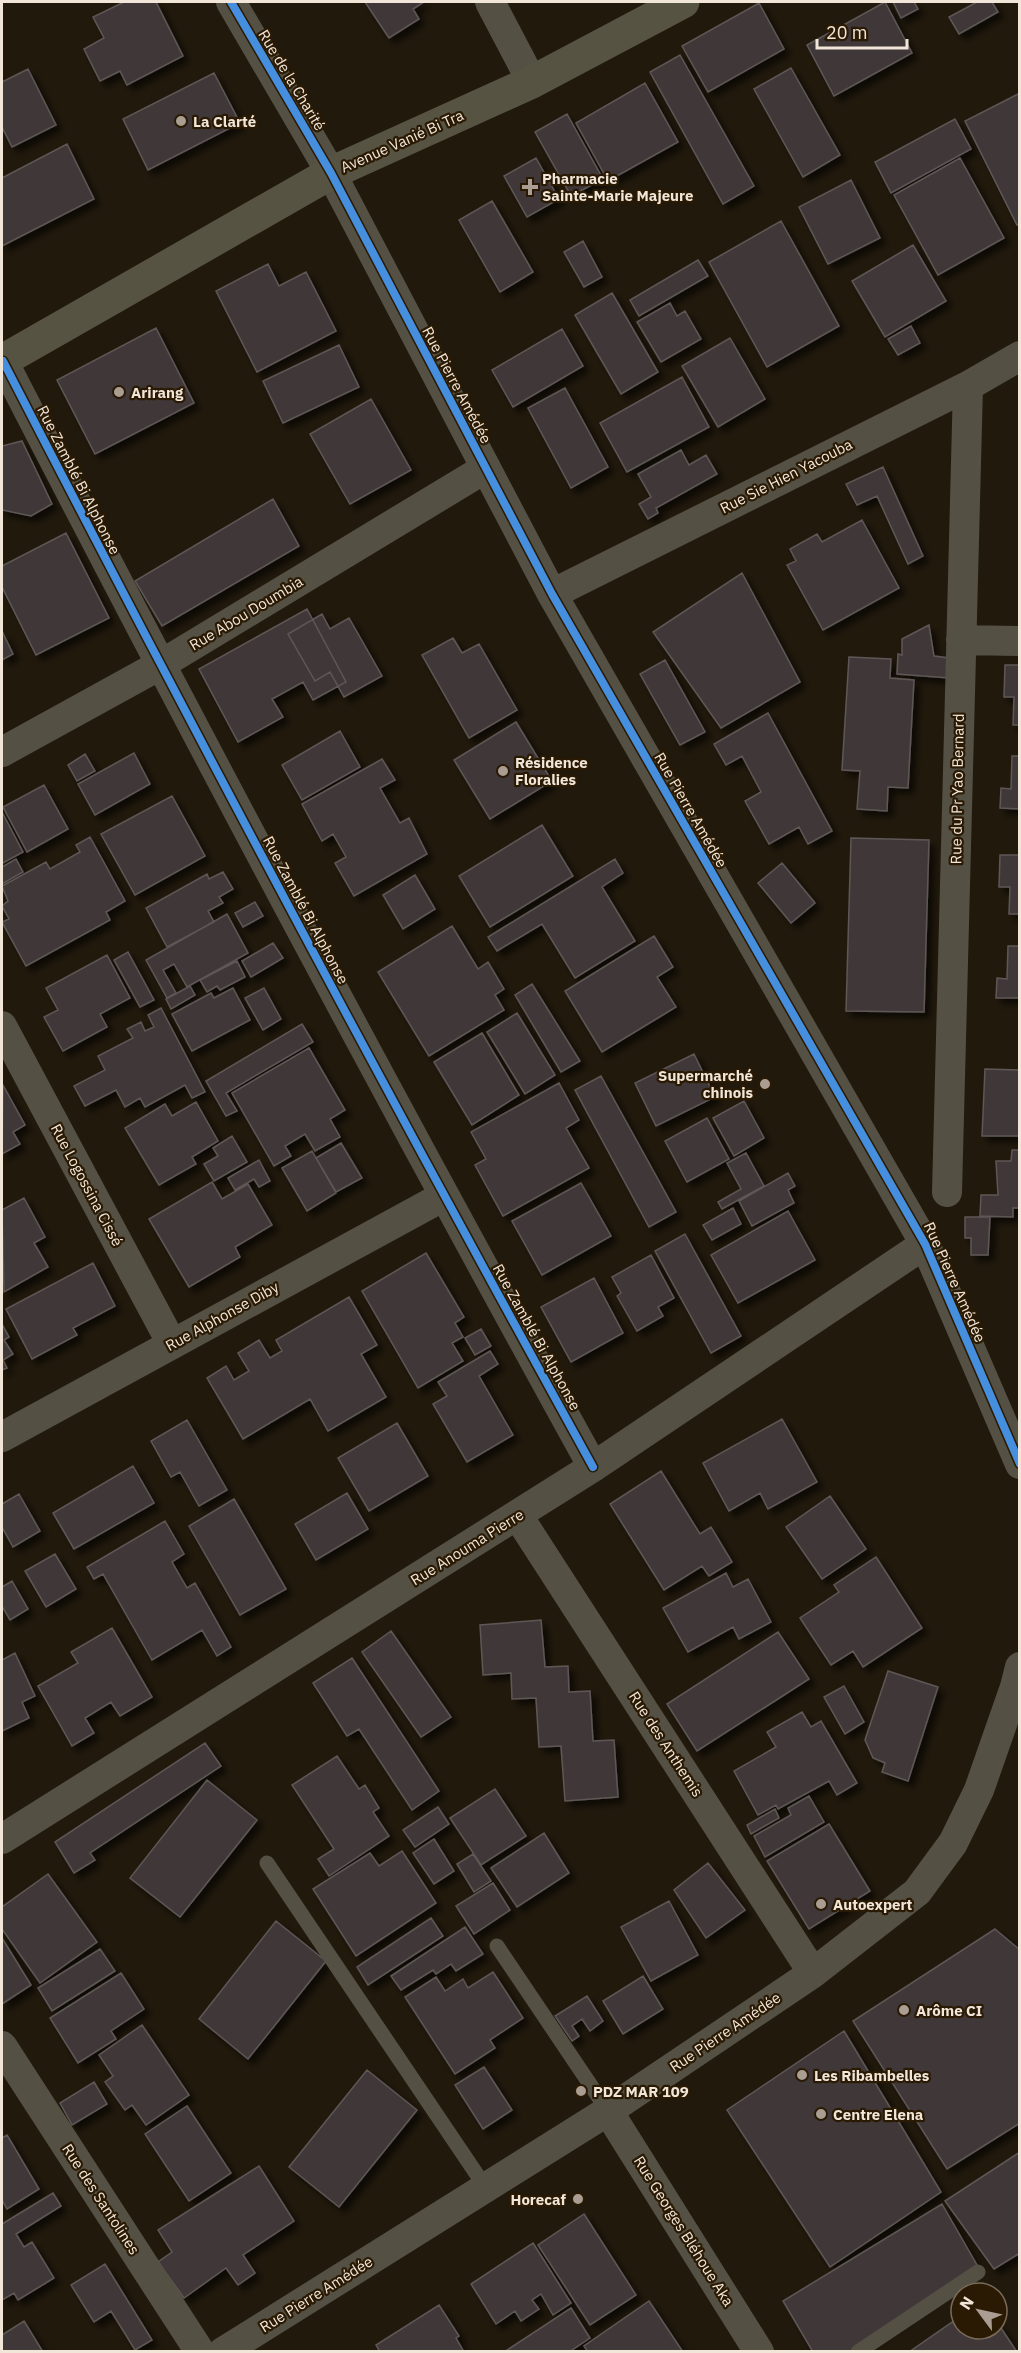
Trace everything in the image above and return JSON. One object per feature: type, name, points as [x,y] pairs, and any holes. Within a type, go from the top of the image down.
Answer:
[{"type":"street","name":"Rue de la Charité","points":[[231,2],[331,173]]},
{"type":"street","points":[[489,2],[532,82]]},
{"type":"street","name":"Avenue Vanié Bi Tra","points":[[2,361],[331,173],[532,82],[683,2]]},
{"type":"street","name":"Rue Pierre Amédée","points":[[331,173],[552,594],[925,1244],[1020,1464]]},
{"type":"street","name":"Rue Sie Hien Yacouba","points":[[552,594],[968,386],[1020,356]]},
{"type":"street","name":"Rue Zamblé Bi Alphonse","points":[[2,361],[160,665],[444,1196],[593,1467]]},
{"type":"street","name":"Rue du Pr Yao Bernard","points":[[947,1192],[968,386]]},
{"type":"street","name":"Rue Abou Doumbia","points":[[2,752],[160,665],[486,468]]},
{"type":"street","points":[[961,640],[1020,641]]},
{"type":"street","name":"Rue Logossina Cissé","points":[[2,1026],[172,1344]]},
{"type":"street","name":"Rue Alphonse Diby","points":[[2,1437],[444,1196]]},
{"type":"street","name":"Rue Anouma Pierre","points":[[2,1839],[518,1516],[925,1244]]},
{"type":"street","name":"Rue des Anthemis","points":[[518,1516],[813,1972]]},
{"type":"street","name":"Rue Pierre Amédée","points":[[223,2352],[608,2111],[813,1972],[917,1892],[953,1843],[980,1790],[1020,1667]]},
{"type":"street","name":"Rue des Santolines","points":[[2,2046],[200,2352]]},
{"type":"street","name":"Rue Georges Bléhoue Aka","points":[[608,2111],[752,2349]]},
{"type":"lane","points":[[267,1863],[486,2188]]},
{"type":"lane","points":[[497,1946],[608,2111]]},
{"type":"lane","points":[[858,2352],[978,2272]]},
{"type":"building","points":[[124,2],[156,2],[183,56],[127,85],[120,71],[100,81],[84,49],[104,38],[93,17]]},
{"type":"building","points":[[365,2],[424,2],[413,9],[419,19],[389,38]]},
{"type":"building","points":[[885,2],[912,53],[834,96],[807,45]]},
{"type":"building","points":[[893,2],[914,2],[918,9],[901,18]]},
{"type":"building","points":[[977,2],[992,2],[998,12],[959,34],[949,17]]},
{"type":"building","points":[[759,3],[784,49],[708,92],[682,46]]},
{"type":"building","points":[[680,55],[754,186],[723,204],[650,72]]},
{"type":"building","points":[[791,68],[840,155],[803,177],[754,89]]},
{"type":"building","points":[[28,69],[56,125],[12,147],[2,127],[2,82]]},
{"type":"building","name":"La Clarté","points":[[214,73],[240,123],[148,170],[123,119]]},
{"type":"building","points":[[645,83],[678,142],[608,181],[576,123]]},
{"type":"building","points":[[1020,93],[1020,224],[1017,225],[965,121]]},
{"type":"building","points":[[567,114],[603,179],[571,196],[535,132]]},
{"type":"building","points":[[955,119],[971,149],[891,193],[875,162]]},
{"type":"building","points":[[67,144],[94,199],[2,246],[2,178]]},
{"type":"building","points":[[536,158],[559,199],[527,217],[504,176]]},
{"type":"building","points":[[960,158],[1004,238],[938,275],[894,195]]},
{"type":"building","points":[[851,180],[880,238],[828,264],[799,207]]},
{"type":"building","points":[[492,201],[533,272],[500,292],[459,220]]},
{"type":"building","points":[[781,221],[839,326],[767,367],[709,262]]},
{"type":"building","points":[[583,241],[602,277],[584,287],[564,252]]},
{"type":"building","points":[[913,245],[946,301],[885,337],[852,281]]},
{"type":"building","points":[[698,260],[708,276],[639,316],[630,300]]},
{"type":"building","points":[[268,264],[279,286],[306,272],[336,331],[257,372],[216,291]]},
{"type":"building","points":[[612,293],[658,372],[621,394],[575,315]]},
{"type":"building","points":[[670,303],[677,316],[685,311],[701,339],[661,362],[637,322]]},
{"type":"building","points":[[911,326],[920,343],[898,355],[888,339]]},
{"type":"building","points":[[156,328],[194,403],[95,454],[57,380]]},
{"type":"building","points":[[562,329],[583,366],[513,407],[492,370]]},
{"type":"building","points":[[730,338],[765,399],[718,427],[682,366]]},
{"type":"building","points":[[339,345],[359,387],[283,423],[263,381]]},
{"type":"building","points":[[682,377],[709,427],[627,472],[600,423]]},
{"type":"building","points":[[565,388],[608,467],[571,488],[528,408]]},
{"type":"building","points":[[371,399],[411,470],[350,504],[310,434]]},
{"type":"building","points":[[22,441],[52,504],[31,516],[2,510],[2,446]]},
{"type":"building","points":[[681,450],[689,465],[706,455],[717,474],[656,508],[658,513],[648,519],[639,504],[651,497],[638,474]]},
{"type":"building","points":[[883,467],[923,556],[908,564],[877,496],[857,505],[846,484]]},
{"type":"building","points":[[273,499],[299,546],[162,626],[135,581]]},
{"type":"building","points":[[862,520],[899,588],[823,630],[787,565],[796,561],[790,549],[817,534],[822,542]]},
{"type":"building","points":[[66,533],[109,618],[36,655],[2,587],[2,566]]},
{"type":"building","points":[[742,573],[800,682],[721,728],[653,632]]},
{"type":"building","points":[[307,609],[346,682],[313,700],[303,682],[272,699],[283,717],[238,742],[199,669]]},
{"type":"building","points":[[322,614],[330,629],[349,618],[382,676],[344,697],[330,672],[315,681],[288,634]]},
{"type":"building","points":[[929,625],[934,656],[950,658],[949,678],[897,674],[898,654],[902,655],[902,639]]},
{"type":"building","points":[[2,631],[13,654],[2,660]]},
{"type":"building","points":[[453,638],[462,653],[479,644],[517,710],[469,738],[422,655]]},
{"type":"building","points":[[849,657],[891,659],[890,678],[914,680],[908,788],[888,787],[887,811],[857,809],[860,771],[842,770]]},
{"type":"building","points":[[665,660],[705,732],[680,745],[640,674]]},
{"type":"building","points":[[1005,665],[1020,665],[1020,725],[1013,725],[1014,697],[1004,697]]},
{"type":"building","points":[[768,713],[832,831],[808,844],[799,827],[769,844],[745,801],[761,792],[742,756],[726,765],[714,744]]},
{"type":"building","name":"Résidence Floralies","points":[[516,722],[552,781],[490,819],[454,760]]},
{"type":"building","points":[[340,731],[360,767],[302,800],[282,765]]},
{"type":"building","points":[[134,753],[150,784],[95,815],[78,784]]},
{"type":"building","points":[[85,754],[95,771],[77,781],[68,765]]},
{"type":"building","points":[[1012,756],[1020,756],[1020,809],[1000,808],[1001,788],[1011,789]]},
{"type":"building","points":[[382,759],[395,780],[380,788],[400,823],[409,818],[427,854],[354,896],[335,863],[346,857],[333,834],[322,841],[302,804]]},
{"type":"building","points":[[44,785],[68,829],[27,852],[3,807]]},
{"type":"building","points":[[172,796],[205,856],[135,895],[101,834]]},
{"type":"building","points":[[2,812],[23,852],[3,863],[2,861]]},
{"type":"building","points":[[542,825],[573,876],[490,927],[459,876]]},
{"type":"building","points":[[90,837],[125,901],[106,912],[110,920],[26,966],[2,922],[9,919],[2,906],[8,901],[2,886],[46,862],[50,869],[80,852],[76,845]]},
{"type":"building","points":[[851,838],[929,840],[924,1012],[846,1011]]},
{"type":"building","points":[[1000,855],[1020,855],[1020,914],[1009,914],[1010,887],[999,887]]},
{"type":"building","points":[[16,859],[23,872],[2,884],[2,867]]},
{"type":"building","points":[[615,859],[623,873],[602,887],[635,941],[575,978],[542,924],[497,951],[488,937]]},
{"type":"building","points":[[782,863],[815,903],[791,923],[758,883]]},
{"type":"building","points":[[223,872],[233,889],[219,897],[223,903],[208,911],[214,922],[167,947],[146,908],[207,874],[209,879]]},
{"type":"building","points":[[415,875],[435,909],[403,929],[383,895]]},
{"type":"building","points":[[255,902],[263,916],[243,927],[235,913]]},
{"type":"building","points":[[227,914],[248,953],[187,987],[174,964],[163,970],[176,993],[167,998],[146,960]]},
{"type":"building","points":[[452,926],[478,969],[488,962],[504,989],[495,995],[504,1010],[429,1056],[378,972]]},
{"type":"building","points":[[654,936],[673,967],[657,977],[676,1007],[602,1052],[565,991]]},
{"type":"building","points":[[273,943],[283,958],[251,977],[242,961]]},
{"type":"building","points":[[1008,946],[1020,946],[1020,998],[996,998],[997,978],[1007,979]]},
{"type":"building","points":[[128,952],[154,1000],[140,1007],[114,960]]},
{"type":"building","points":[[107,955],[130,998],[100,1014],[107,1027],[63,1051],[44,1017],[58,1010],[46,988]]},
{"type":"building","points":[[237,961],[245,977],[220,990],[217,986],[207,992],[200,980]]},
{"type":"building","points":[[532,984],[580,1061],[561,1072],[515,995]]},
{"type":"building","points":[[190,986],[195,995],[171,1009],[166,999]]},
{"type":"building","points":[[233,988],[250,1020],[192,1051],[172,1014],[211,993],[214,998]]},
{"type":"building","points":[[264,988],[281,1019],[263,1030],[245,998]]},
{"type":"building","points":[[161,1008],[205,1092],[192,1098],[185,1085],[145,1107],[140,1098],[125,1107],[116,1090],[85,1106],[74,1086],[105,1070],[98,1056],[133,1038],[127,1029],[141,1022],[145,1031],[154,1027],[148,1015]]},
{"type":"building","points":[[517,1013],[555,1075],[525,1094],[487,1032]]},
{"type":"building","points":[[302,1024],[313,1042],[226,1093],[237,1111],[226,1116],[206,1081]]},
{"type":"building","points":[[482,1033],[519,1095],[472,1125],[434,1062]]},
{"type":"building","points":[[309,1048],[345,1110],[330,1119],[340,1137],[315,1151],[305,1134],[285,1146],[291,1156],[274,1166],[232,1093]]},
{"type":"building","points":[[694,1054],[715,1097],[656,1126],[635,1083]]},
{"type":"building","points":[[985,1069],[1020,1070],[1020,1136],[982,1136]]},
{"type":"building","points":[[601,1076],[676,1212],[649,1227],[575,1090]]},
{"type":"building","points":[[559,1083],[579,1120],[566,1128],[589,1168],[503,1216],[475,1165],[486,1159],[471,1132]]},
{"type":"building","points":[[3,1085],[25,1125],[13,1132],[20,1144],[2,1154]]},
{"type":"building","points":[[744,1101],[764,1138],[734,1156],[713,1118]]},
{"type":"building","points":[[196,1102],[218,1141],[192,1157],[196,1164],[159,1185],[125,1128],[165,1104],[172,1116]]},
{"type":"building","points":[[707,1118],[729,1159],[687,1182],[665,1141]]},
{"type":"building","points":[[232,1136],[247,1162],[214,1181],[204,1164],[218,1156],[213,1148]]},
{"type":"building","points":[[341,1143],[362,1178],[336,1192],[316,1158]]},
{"type":"building","points":[[1012,1150],[1020,1150],[1020,1208],[1013,1208],[1013,1217],[980,1216],[981,1195],[998,1195],[996,1161],[1011,1161]]},
{"type":"building","points":[[312,1151],[336,1193],[307,1211],[282,1168]]},
{"type":"building","points":[[746,1153],[764,1186],[722,1209],[718,1202],[741,1189],[727,1163]]},
{"type":"building","points":[[259,1160],[270,1181],[259,1187],[254,1179],[235,1190],[228,1178]]},
{"type":"building","points":[[788,1173],[795,1186],[788,1190],[794,1203],[752,1226],[739,1201]]},
{"type":"building","points":[[212,1182],[222,1199],[248,1184],[272,1225],[235,1247],[240,1257],[189,1287],[149,1219]]},
{"type":"building","points":[[581,1183],[611,1236],[542,1275],[512,1221]]},
{"type":"building","points":[[24,1198],[45,1237],[34,1243],[48,1267],[4,1292],[2,1210]]},
{"type":"building","points":[[733,1208],[741,1224],[712,1240],[703,1225]]},
{"type":"building","points":[[788,1211],[815,1260],[738,1303],[711,1255]]},
{"type":"building","points":[[965,1217],[990,1217],[988,1255],[971,1255],[971,1238],[965,1238]]},
{"type":"building","points":[[685,1234],[741,1336],[711,1353],[655,1251]]},
{"type":"building","points":[[426,1253],[464,1317],[455,1323],[463,1337],[452,1343],[463,1361],[418,1388],[362,1291]]},
{"type":"building","points":[[651,1255],[674,1298],[658,1307],[663,1316],[637,1331],[617,1296],[621,1293],[612,1277]]},
{"type":"building","points":[[93,1263],[115,1306],[73,1328],[77,1335],[32,1359],[6,1309]]},
{"type":"building","points":[[594,1278],[623,1333],[571,1362],[541,1307]]},
{"type":"building","points":[[349,1297],[377,1345],[361,1354],[386,1397],[328,1431],[310,1399],[243,1439],[207,1378],[226,1366],[234,1380],[249,1371],[238,1353],[259,1340],[270,1358],[282,1351],[276,1340]]},
{"type":"building","points":[[2,1324],[9,1337],[4,1340],[13,1354],[3,1360],[7,1368],[2,1370]]},
{"type":"building","points":[[481,1329],[491,1346],[475,1355],[465,1338]]},
{"type":"building","points":[[490,1351],[498,1364],[479,1376],[513,1435],[467,1462],[433,1404],[447,1396],[438,1382]]},
{"type":"building","points":[[782,1419],[817,1482],[768,1509],[760,1493],[729,1511],[703,1463]]},
{"type":"building","points":[[187,1420],[227,1490],[199,1506],[180,1472],[171,1477],[151,1441]]},
{"type":"building","points":[[397,1423],[428,1476],[369,1511],[338,1458]]},
{"type":"building","points":[[133,1466],[154,1503],[74,1549],[53,1513]]},
{"type":"building","points":[[661,1471],[700,1534],[711,1527],[732,1562],[709,1576],[702,1566],[664,1590],[610,1504]]},
{"type":"building","points":[[347,1493],[368,1529],[316,1560],[295,1524]]},
{"type":"building","points":[[19,1494],[40,1531],[13,1547],[2,1527],[2,1504]]},
{"type":"building","points":[[830,1496],[866,1549],[822,1579],[786,1527]]},
{"type":"building","points":[[234,1499],[286,1589],[240,1615],[189,1526]]},
{"type":"building","points":[[165,1521],[184,1554],[172,1562],[187,1588],[195,1583],[231,1647],[217,1656],[202,1630],[152,1660],[103,1574],[94,1579],[87,1567]]},
{"type":"building","points":[[55,1554],[76,1589],[46,1607],[25,1571]]},
{"type":"building","points":[[876,1557],[922,1628],[863,1667],[853,1651],[831,1665],[800,1618],[839,1592],[834,1585]]},
{"type":"building","points":[[726,1573],[733,1587],[748,1579],[771,1622],[739,1639],[733,1627],[688,1652],[663,1608]]},
{"type":"building","points":[[12,1581],[28,1609],[10,1620],[2,1606],[2,1587]]},
{"type":"building","points":[[541,1620],[545,1667],[568,1666],[569,1692],[590,1691],[593,1741],[614,1740],[618,1797],[565,1801],[561,1746],[539,1747],[536,1698],[512,1699],[511,1673],[483,1675],[480,1625]]},
{"type":"building","points":[[112,1628],[152,1697],[120,1716],[111,1702],[85,1718],[94,1733],[72,1746],[38,1686],[78,1663],[71,1652]]},
{"type":"building","points":[[391,1631],[451,1717],[421,1737],[362,1652]]},
{"type":"building","points":[[778,1632],[809,1679],[697,1751],[667,1704]]},
{"type":"building","points":[[15,1653],[35,1696],[22,1702],[29,1718],[2,1731],[2,1660]]},
{"type":"building","points":[[352,1658],[439,1791],[412,1810],[359,1729],[347,1736],[313,1683]]},
{"type":"building","points":[[888,1671],[938,1687],[908,1781],[882,1772],[885,1763],[873,1758],[865,1740]]},
{"type":"building","points":[[844,1686],[864,1722],[845,1734],[824,1697]]},
{"type":"building","points":[[802,1712],[811,1727],[821,1721],[857,1783],[837,1795],[829,1781],[778,1809],[776,1805],[758,1815],[734,1771],[776,1747],[767,1732]]},
{"type":"building","points":[[205,1743],[221,1766],[90,1853],[95,1860],[74,1873],[55,1842]]},
{"type":"building","points":[[337,1756],[359,1789],[365,1785],[379,1808],[373,1812],[389,1836],[329,1876],[318,1859],[334,1849],[292,1785]]},
{"type":"building","points":[[207,1780],[257,1820],[180,1917],[130,1878]]},
{"type":"building","points":[[495,1789],[526,1836],[481,1865],[450,1818]]},
{"type":"building","points":[[809,1796],[824,1822],[765,1857],[754,1836],[791,1815],[788,1808]]},
{"type":"building","points":[[438,1807],[449,1824],[415,1847],[403,1830]]},
{"type":"building","points":[[775,1809],[779,1818],[751,1834],[747,1825]]},
{"type":"building","points":[[829,1824],[870,1891],[809,1929],[767,1861]]},
{"type":"building","points":[[544,1833],[569,1873],[517,1907],[491,1868]]},
{"type":"building","points":[[434,1839],[454,1871],[434,1884],[413,1853]]},
{"type":"building","points":[[402,1851],[436,1903],[356,1956],[313,1889],[370,1853],[379,1866]]},
{"type":"building","points":[[473,1854],[491,1881],[474,1892],[457,1864]]},
{"type":"building","points":[[708,1863],[745,1910],[706,1938],[674,1890]]},
{"type":"building","points":[[48,1874],[97,1942],[40,1983],[2,1929],[2,1907]]},
{"type":"building","points":[[493,1883],[510,1910],[474,1934],[456,1906]]},
{"type":"building","points":[[669,1901],[698,1955],[651,1981],[621,1927]]},
{"type":"building","points":[[431,1918],[443,1936],[368,1985],[357,1967]]},
{"type":"building","points":[[276,1921],[326,1961],[248,2059],[199,2019]]},
{"type":"building","points":[[465,1927],[483,1954],[456,1971],[451,1964],[436,1974],[433,1970],[401,1990],[391,1976]]},
{"type":"building","points":[[995,1929],[1020,1950],[1020,2123],[947,2169],[853,2021]]},
{"type":"building","points":[[2,1938],[31,1985],[2,2004]]},
{"type":"building","points":[[100,1949],[115,1971],[52,2011],[38,1988]]},
{"type":"building","points":[[493,1972],[523,2018],[490,2040],[495,2048],[455,2074],[405,1997],[436,1977],[445,1991],[463,1979],[468,1988]]},
{"type":"building","points":[[121,1973],[144,2009],[111,2031],[116,2039],[78,2063],[50,2018]]},
{"type":"building","points":[[643,1976],[663,2009],[623,2034],[603,2001]]},
{"type":"building","points":[[587,1996],[603,2021],[590,2031],[582,2019],[572,2026],[579,2036],[572,2041],[555,2016]]},
{"type":"building","points":[[142,2025],[189,2095],[146,2125],[132,2105],[125,2110],[105,2082],[113,2076],[99,2055]]},
{"type":"building","points":[[844,2031],[941,2192],[830,2267],[727,2110]]},
{"type":"building","points":[[484,2067],[512,2110],[483,2129],[455,2085]]},
{"type":"building","points":[[367,2070],[417,2110],[339,2207],[289,2167]]},
{"type":"building","points":[[94,2082],[107,2104],[72,2125],[60,2103]]},
{"type":"building","points":[[187,2106],[231,2173],[189,2201],[145,2134]]},
{"type":"building","points":[[7,2135],[39,2189],[7,2209],[2,2200],[2,2138]]},
{"type":"building","points":[[1020,2152],[1020,2253],[994,2269],[945,2201]]},
{"type":"building","points":[[259,2166],[294,2221],[243,2255],[255,2273],[238,2285],[226,2268],[184,2298],[158,2262],[172,2252],[158,2230]]},
{"type":"building","points":[[53,2193],[61,2206],[16,2234],[24,2247],[32,2242],[54,2278],[18,2300],[14,2293],[2,2300],[2,2224]]},
{"type":"building","points":[[942,2204],[977,2265],[954,2281],[949,2281],[949,2285],[853,2352],[813,2352],[783,2301]]},
{"type":"building","points":[[584,2214],[636,2295],[590,2325],[538,2245]]},
{"type":"building","points":[[533,2243],[571,2303],[553,2315],[541,2294],[532,2300],[539,2309],[521,2321],[515,2311],[496,2324],[471,2284]]},
{"type":"building","points":[[105,2264],[152,2340],[135,2350],[111,2311],[94,2322],[71,2285]]},
{"type":"building","points":[[649,2301],[683,2352],[588,2352],[584,2346]]},
{"type":"building","points":[[439,2305],[459,2336],[456,2338],[464,2352],[380,2352],[376,2345]]},
{"type":"building","points":[[571,2308],[590,2338],[569,2352],[504,2352]]},
{"type":"building","points":[[24,2321],[43,2352],[2,2352],[2,2335]]},
{"type":"building","points":[[949,2324],[949,2341],[1009,2340],[1017,2352],[909,2352]]},
{"type":"cycle path","points":[[231,2],[331,173],[552,594],[925,1244],[1020,1464]]},
{"type":"cycle path","points":[[3,361],[294,916],[593,1467]]},
{"type":"place","name":"La Clarté","points":[[181,121]]},
{"type":"place","name":"Pharmacie Sainte-Marie Majeure","points":[[530,187]]},
{"type":"place","name":"Arirang","points":[[119,392]]},
{"type":"place","name":"Résidence Floralies","points":[[503,771]]},
{"type":"place","name":"Supermarché chinois","points":[[765,1084]]},
{"type":"place","name":"Autoexpert","points":[[821,1904]]},
{"type":"place","name":"Arôme CI","points":[[904,2010]]},
{"type":"place","name":"Les Ribambelles","points":[[802,2075]]},
{"type":"place","name":"PDZ MAR 109","points":[[581,2091]]},
{"type":"place","name":"Centre Elena","points":[[821,2114]]},
{"type":"place","name":"Horecaf","points":[[578,2199]]}]
